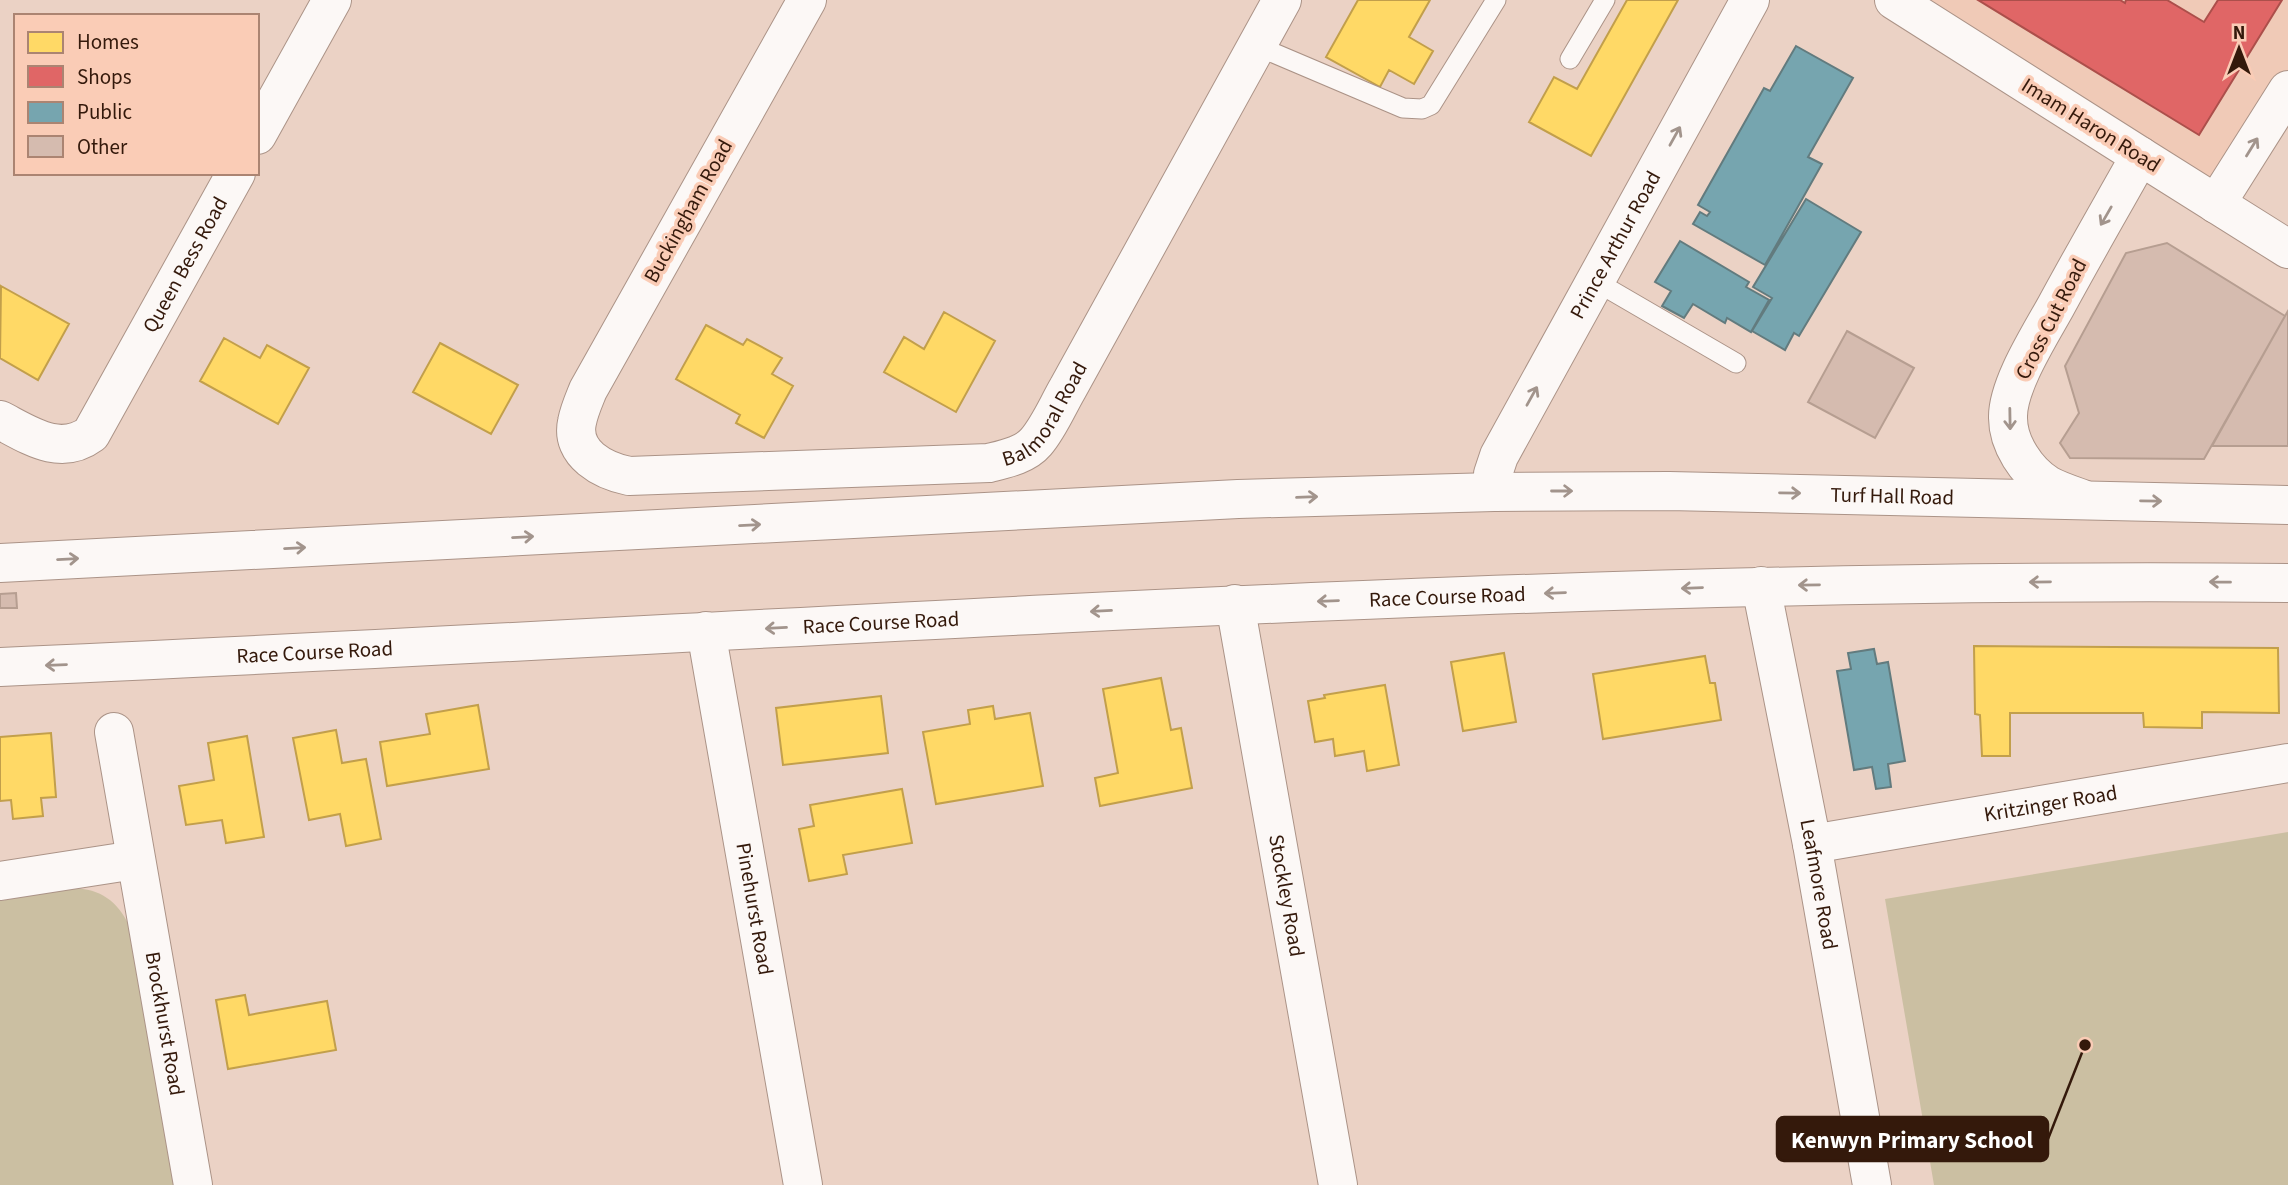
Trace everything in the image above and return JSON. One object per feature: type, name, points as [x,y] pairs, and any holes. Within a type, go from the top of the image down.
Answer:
[{"type":"street","points":[[259,131],[332,0]]},
{"type":"street","name":"Buckingham Road","points":[[576,425],[588,390],[807,0]]},
{"type":"street","name":"Balmoral Road","points":[[576,425],[582,451],[601,468],[629,476],[989,463],[1027,449],[1035,442],[1068,388],[1282,0]]},
{"type":"street","name":"Prince Arthur Road","points":[[1494,492],[1493,474],[1499,456],[1750,0]]},
{"type":"street","name":"Imam Haron Road","points":[[1894,0],[2288,249]]},
{"type":"street","points":[[2216,204],[2288,90]]},
{"type":"street","name":"Cross Cut Road","points":[[2083,499],[2048,485],[2030,470],[2017,452],[2007,417],[2026,360],[2140,156]]},
{"type":"street","name":"Queen Bess Road","points":[[0,420],[41,442],[57,444],[82,441],[91,434],[235,175]]},
{"type":"street","name":"Turf Hall Road","points":[[1494,492],[1669,491],[2288,505]]},
{"type":"street","points":[[0,563],[1238,499],[1494,492]]},
{"type":"street","points":[[1760,586],[2109,581],[2288,583]]},
{"type":"street","name":"Race Course Road","points":[[0,667],[1235,604],[1760,586]]},
{"type":"street","name":"Leafmore Road","points":[[1760,586],[1812,844],[1872,1185]]},
{"type":"street","name":"Stockley Road","points":[[1235,604],[1338,1185]]},
{"type":"street","name":"Pinehurst Road","points":[[706,631],[803,1185]]},
{"type":"street","name":"Brockhurst Road","points":[[114,732],[193,1185]]},
{"type":"street","name":"Kritzinger Road","points":[[1812,844],[2288,763]]},
{"type":"street","points":[[0,881],[135,860]]},
{"type":"lane","points":[[1257,46],[1404,108],[1422,109],[1431,105],[1496,0]]},
{"type":"lane","points":[[1570,59],[1605,0]]},
{"type":"lane","points":[[1595,281],[1736,362]]},
{"type":"shaded area","points":[[1894,0],[2288,0],[2288,90],[2216,204]]},
{"type":"shaded area","points":[[2288,832],[2288,1185],[1934,1185],[1885,899]]},
{"type":"shaded area","points":[[73,888],[92,891],[107,898],[119,909],[129,925],[175,1185],[0,1185],[0,901]]},
{"type":"building: Homes","points":[[1358,0],[1430,0],[1409,37],[1433,51],[1414,84],[1389,70],[1380,87],[1326,57]]},
{"type":"building: Homes","points":[[1627,0],[1678,0],[1591,156],[1529,122],[1554,77],[1577,89]]},
{"type":"building: Homes","points":[[1,286],[69,324],[38,380],[0,358]]},
{"type":"building: Homes","points":[[944,312],[995,341],[956,412],[884,372],[904,337],[924,349]]},
{"type":"building: Homes","points":[[706,325],[743,345],[747,339],[782,358],[772,374],[793,386],[764,438],[736,423],[740,415],[676,379]]},
{"type":"building: Homes","points":[[224,338],[260,358],[267,345],[309,368],[278,424],[200,381]]},
{"type":"building: Homes","points":[[440,343],[518,385],[491,434],[413,392]]},
{"type":"building: Homes","points":[[1974,646],[2278,648],[2279,713],[2202,712],[2202,728],[2144,727],[2143,713],[2010,713],[2010,756],[1982,756],[1980,715],[1975,714]]},
{"type":"building: Homes","points":[[1504,653],[1516,722],[1463,731],[1451,662]]},
{"type":"building: Homes","points":[[1705,656],[1710,683],[1715,683],[1721,720],[1603,739],[1593,674]]},
{"type":"building: Homes","points":[[1161,678],[1171,730],[1181,728],[1192,788],[1100,806],[1095,778],[1118,773],[1103,689]]},
{"type":"building: Homes","points":[[1385,685],[1399,765],[1367,771],[1364,751],[1335,756],[1333,739],[1315,742],[1308,701],[1325,698],[1324,695]]},
{"type":"building: Homes","points":[[881,696],[888,753],[783,765],[776,708]]},
{"type":"building: Homes","points":[[478,705],[489,769],[387,786],[380,742],[430,734],[426,714]]},
{"type":"building: Homes","points":[[993,706],[995,719],[1030,713],[1043,786],[936,804],[923,732],[970,724],[968,710]]},
{"type":"building: Homes","points":[[336,730],[342,763],[366,759],[381,839],[346,846],[340,814],[309,820],[293,738]]},
{"type":"building: Homes","points":[[51,733],[56,797],[41,798],[43,816],[13,819],[11,800],[0,801],[0,737]]},
{"type":"building: Homes","points":[[247,736],[264,837],[226,843],[222,820],[186,825],[179,786],[214,780],[208,743]]},
{"type":"building: Homes","points":[[902,789],[912,843],[843,855],[847,874],[809,881],[799,829],[814,826],[810,805]]},
{"type":"building: Homes","points":[[245,995],[249,1015],[327,1001],[336,1050],[228,1069],[216,1000]]},
{"type":"building: Shops","points":[[1978,0],[2120,0],[2125,3],[2126,0],[2167,0],[2204,22],[2218,0],[2282,0],[2199,135]]},
{"type":"building: Public","points":[[1796,46],[1853,78],[1808,157],[1822,164],[1765,265],[1693,224],[1700,212],[1707,216],[1710,212],[1698,205],[1764,88],[1770,91]]},
{"type":"building: Public","points":[[1806,199],[1861,232],[1799,336],[1794,333],[1785,350],[1752,331],[1772,298],[1753,287]]},
{"type":"building: Public","points":[[1680,241],[1749,282],[1746,287],[1769,300],[1751,332],[1727,318],[1725,323],[1693,304],[1684,318],[1662,306],[1671,291],[1655,282]]},
{"type":"building: Public","points":[[1874,649],[1877,664],[1888,662],[1905,761],[1888,764],[1891,787],[1876,789],[1872,767],[1854,770],[1837,671],[1851,669],[1848,653]]},
{"type":"building: Other","points":[[2167,243],[2285,316],[2204,459],[2070,458],[2060,443],[2079,413],[2065,366],[2126,253]]},
{"type":"building: Other","points":[[2288,311],[2288,446],[2212,446],[2285,316]]},
{"type":"building: Other","points":[[1847,331],[1914,368],[1875,438],[1808,402]]},
{"type":"building: Other","points":[[16,593],[17,608],[0,608],[0,594]]},
{"type":"place","name":"Kenwyn Primary School","points":[[2085,1045]]}]
